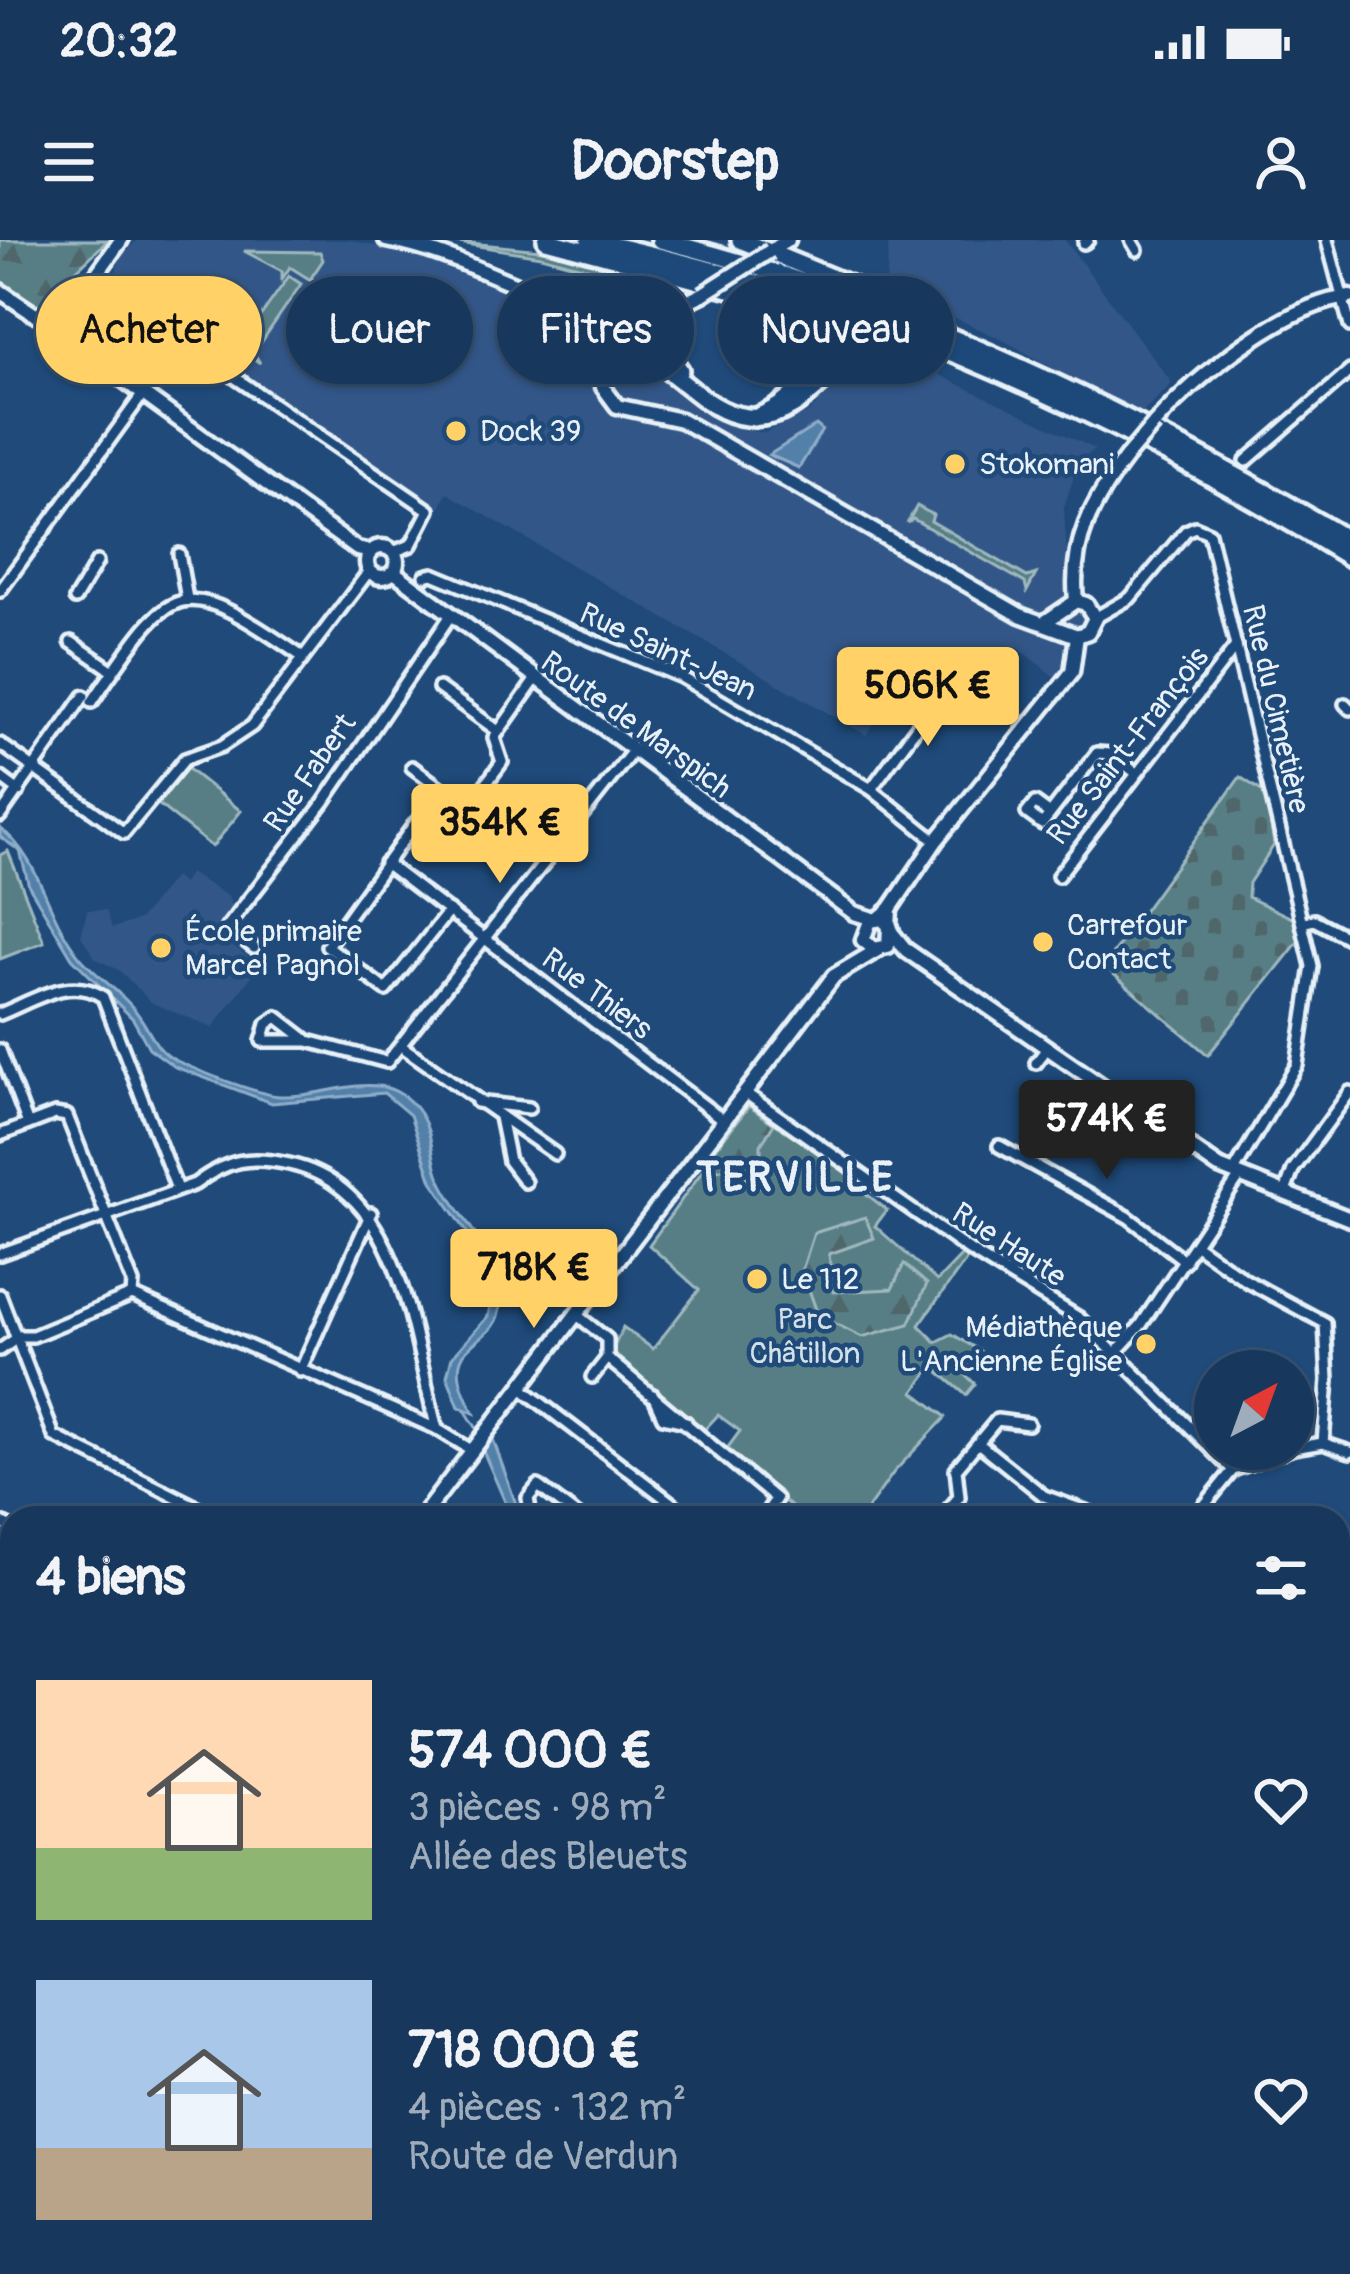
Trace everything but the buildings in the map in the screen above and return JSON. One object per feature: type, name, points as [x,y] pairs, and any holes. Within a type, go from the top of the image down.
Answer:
[{"type":"highway","points":[[546,240],[744,293],[785,311],[808,341],[805,381],[776,409],[754,418]]},
{"type":"highway","points":[[589,240],[707,266],[958,354],[1239,494],[1350,558]]},
{"type":"highway","points":[[659,240],[784,276]]},
{"type":"highway","points":[[740,240],[827,276]]},
{"type":"highway","points":[[954,337],[1088,401],[1350,541]]},
{"type":"highway","points":[[681,384],[754,418],[796,409],[844,359],[882,338],[958,354]]},
{"type":"highway","points":[[694,384],[705,399]]},
{"type":"main road","points":[[94,276],[121,240]]},
{"type":"main road","points":[[386,240],[444,253],[498,276]]},
{"type":"main road","points":[[694,299],[788,240]]},
{"type":"main road","points":[[97,271],[98,276]]},
{"type":"main road","points":[[0,291],[36,314]]},
{"type":"main road","points":[[604,384],[617,406],[681,420],[1020,615],[1045,622],[1060,620],[1076,601],[1074,567],[1084,525],[1127,456],[1154,424],[1193,382],[1222,362],[1307,309],[1346,297]]},
{"type":"main road","points":[[130,384],[357,549],[393,552],[394,572],[379,577],[370,570],[371,552]]},
{"type":"main road","name":"Route de Marspich","points":[[394,572],[449,618],[869,927]]},
{"type":"main road","points":[[1076,601],[1087,604],[1094,618],[1091,628],[1077,636]]},
{"type":"main road","points":[[1060,620],[1077,636]]},
{"type":"main road","points":[[855,959],[869,927],[890,909],[936,841],[1072,672],[1077,636]]},
{"type":"main road","points":[[890,909],[892,931],[906,950],[1237,1175],[1350,1219]]},
{"type":"main road","points":[[869,927],[892,931]]},
{"type":"main road","points":[[869,927],[881,949]]},
{"type":"main road","points":[[881,949],[892,931]]},
{"type":"main road","points":[[430,1506],[834,976],[855,959],[881,949],[906,950]]},
{"type":"street","points":[[1327,240],[1346,297],[1350,326]]},
{"type":"street","points":[[1246,461],[1350,371]]},
{"type":"street","points":[[245,384],[429,510],[411,545],[393,552]]},
{"type":"street","points":[[0,591],[143,394]]},
{"type":"street","name":"Rue du Cimetière","points":[[1094,618],[1120,608],[1186,531],[1202,528],[1213,541],[1305,922],[1311,996],[1298,1065],[1196,1245],[1116,1352]]},
{"type":"street","points":[[179,554],[187,599]]},
{"type":"street","points":[[75,599],[97,562]]},
{"type":"street","points":[[0,744],[124,833],[185,759],[222,746],[252,726],[370,570]]},
{"type":"street","name":"Rue Saint-Jean","points":[[425,576],[433,574],[681,677],[871,789],[936,841]]},
{"type":"street","points":[[0,816],[154,612],[187,599],[229,605],[301,656]]},
{"type":"street","name":"Rue Fabert","points":[[254,948],[227,927],[324,802],[449,618]]},
{"type":"street","points":[[70,642],[113,671]]},
{"type":"street","name":"Rue Saint-François","points":[[1058,876],[1236,646]]},
{"type":"street","points":[[468,808],[502,762],[494,738],[535,680]]},
{"type":"street","points":[[871,789],[949,683]]},
{"type":"street","points":[[439,688],[499,731]]},
{"type":"street","points":[[308,1041],[278,1017],[267,1024],[262,1041],[308,1041],[387,1062],[404,1048],[632,752]]},
{"type":"street","points":[[1050,814],[1097,753],[1111,754],[1136,773]]},
{"type":"street","points":[[412,767],[492,826]]},
{"type":"street","points":[[0,777],[20,791]]},
{"type":"street","points":[[416,822],[327,946],[386,990],[449,911]]},
{"type":"street","name":"Rue Thiers","points":[[385,863],[723,1120]]},
{"type":"street","points":[[1305,922],[1314,920],[1350,939]]},
{"type":"street","points":[[0,1015],[70,986],[85,985],[104,997],[177,1189]]},
{"type":"street","points":[[1036,1063],[1048,1047]]},
{"type":"street","points":[[404,1048],[555,1154]]},
{"type":"street","points":[[0,1050],[28,1124]]},
{"type":"street","name":"Rue Haute","points":[[744,1092],[952,1238],[1079,1318],[1194,1430]]},
{"type":"street","points":[[1286,1192],[1293,1170],[1350,1092]]},
{"type":"street","points":[[477,1102],[530,1108]]},
{"type":"street","points":[[1334,1112],[1350,1116]]},
{"type":"street","points":[[0,1135],[67,1116],[133,1283],[132,1294]]},
{"type":"street","points":[[500,1117],[509,1161],[525,1182]]},
{"type":"street","points":[[999,1147],[1128,1217],[1185,1261]]},
{"type":"street","points":[[0,1254],[195,1184],[222,1164],[260,1159],[338,1182],[370,1213],[390,1255],[437,1429]]},
{"type":"street","points":[[300,1371],[370,1213]]},
{"type":"street","points":[[1196,1245],[1246,1281],[1324,1323],[1328,1380],[1323,1443]]},
{"type":"street","points":[[0,1350],[20,1336],[33,1336],[132,1294],[437,1429],[473,1451]]},
{"type":"street","points":[[0,1295],[20,1336],[54,1436],[195,1506]]},
{"type":"street","points":[[577,1315],[607,1339],[607,1358],[592,1377]]},
{"type":"street","points":[[607,1358],[776,1499],[771,1506]]},
{"type":"street","points":[[521,1388],[673,1506]]},
{"type":"street","points":[[951,1506],[959,1497],[956,1469],[997,1420],[1028,1424]]},
{"type":"street","points":[[977,1443],[1044,1496],[1072,1506]]},
{"type":"street","points":[[1314,1445],[1350,1452]]},
{"type":"street","points":[[1204,1506],[1234,1470]]},
{"type":"street","points":[[529,1506],[528,1498],[538,1486],[564,1506]]},
{"type":"shaded area","points":[[137,240],[351,240],[464,267],[497,281],[497,384],[673,384],[717,422],[764,433],[809,412],[838,384],[954,382],[1095,449],[1078,464],[1064,507],[1067,558],[1087,619],[1073,658],[1056,678],[1018,648],[983,690],[961,674],[954,683],[921,659],[866,735],[447,493],[439,510],[257,384],[262,384],[262,276],[114,276],[121,257]]},
{"type":"shaded area","points":[[889,240],[1065,240],[1172,383],[1139,416],[954,317],[954,276],[887,276]]},
{"type":"shaded area","points":[[816,425],[822,430],[799,468],[769,455]]},
{"type":"shaded area","points":[[0,828],[25,855],[79,956],[131,1005],[169,1057],[270,1095],[356,1086],[391,1089],[421,1115],[439,1176],[486,1252],[499,1286],[497,1320],[462,1357],[459,1369],[474,1413],[459,1407],[447,1376],[452,1357],[488,1316],[492,1296],[475,1244],[432,1181],[410,1115],[384,1093],[272,1103],[175,1067],[149,1048],[133,1019],[72,958],[29,886],[20,851],[0,837]]},
{"type":"shaded area","name":"École primaire Marcel Pagnol","points":[[189,873],[228,896],[232,908],[222,937],[259,966],[213,1028],[152,1003],[120,971],[95,958],[81,936],[87,910],[106,910],[112,928],[139,920],[174,877],[183,884]]},
{"type":"shaded area","points":[[493,1439],[517,1506],[507,1506],[483,1451]]},
{"type":"green space","points":[[0,240],[108,240],[70,276],[36,276],[36,304],[0,282]]},
{"type":"green space","points":[[440,240],[551,251],[648,276],[616,276],[541,256]]},
{"type":"green space","points":[[244,251],[320,252],[323,260],[312,276],[290,267],[282,279],[282,271]]},
{"type":"green space","points":[[286,280],[286,306],[262,341],[262,314]]},
{"type":"green space","points":[[917,506],[933,515],[931,521],[1027,577],[1036,574],[1027,591],[1025,583],[913,519],[907,523]]},
{"type":"green space","points":[[187,768],[241,811],[212,847],[158,804]]},
{"type":"green space","points":[[1240,777],[1266,794],[1274,845],[1249,883],[1248,897],[1294,919],[1302,937],[1208,1055],[1104,966]]},
{"type":"green space","points":[[8,851],[44,942],[0,959],[0,855]]},
{"type":"green space","name":"Parc Châtillon","points":[[749,1106],[863,1183],[860,1189],[887,1210],[875,1226],[937,1281],[962,1255],[967,1259],[919,1325],[936,1342],[952,1334],[980,1351],[964,1373],[975,1384],[966,1395],[932,1366],[914,1392],[946,1417],[894,1472],[870,1506],[790,1506],[723,1454],[740,1431],[718,1415],[705,1429],[619,1365],[613,1349],[623,1327],[653,1349],[699,1290],[649,1245]]},
{"type":"green space","points":[[749,1106],[774,1124],[761,1145],[761,1187],[731,1167],[717,1170],[705,1162]]},
{"type":"green space","points":[[865,1217],[874,1238],[829,1254],[833,1292],[892,1289],[904,1264],[927,1284],[909,1324],[862,1337],[818,1315],[802,1270],[814,1233]]},
{"type":"waterway","points":[[465,1410],[479,1432]]},
{"type":"place","name":"Dock 39","points":[[456,431]]},
{"type":"place","name":"Stokomani","points":[[955,464]]},
{"type":"place","name":"Carrefour Contact","points":[[1043,942]]},
{"type":"place","name":"École primaire Marcel Pagnol","points":[[161,948]]},
{"type":"place","name":"Le 112","points":[[757,1279]]},
{"type":"place","name":"Médiathèque L'Ancienne Église","points":[[1146,1344]]},
{"type":"district","name":"TERVILLE","points":[[796,1178]]}]
